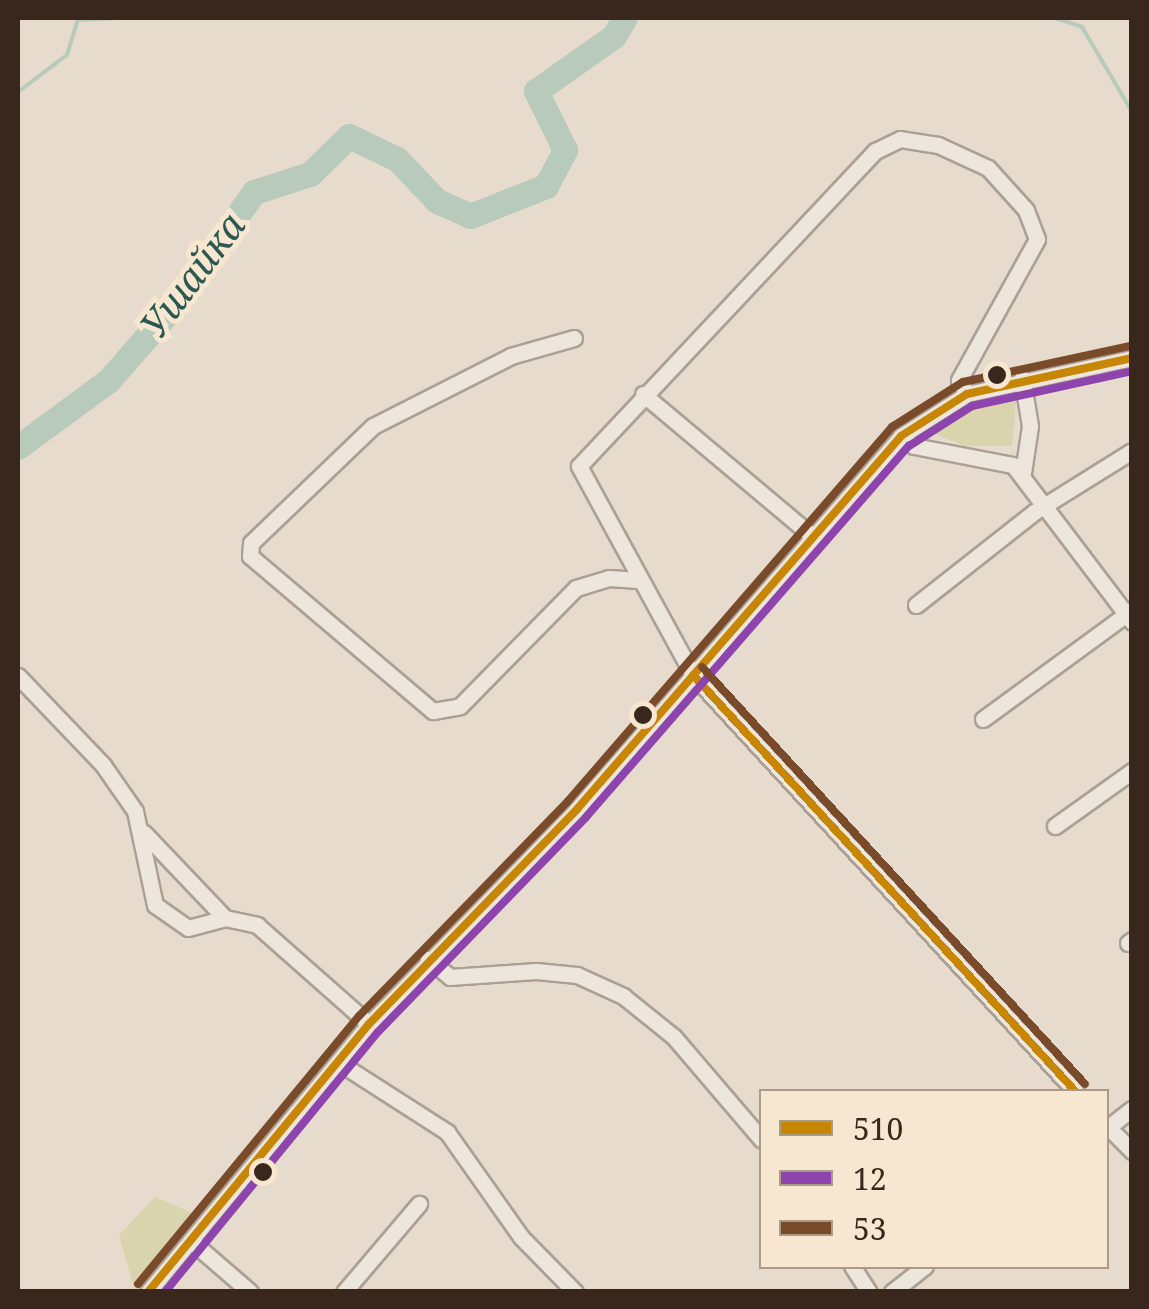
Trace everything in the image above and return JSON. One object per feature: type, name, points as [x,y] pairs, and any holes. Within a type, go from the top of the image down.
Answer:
[{"type":"street","points":[[967,394],[960,380],[1037,239],[1026,210],[988,168],[938,145],[900,139],[875,152],[579,466],[692,675],[1073,1089]]},
{"type":"street","points":[[574,338],[511,356],[373,426],[251,543],[256,566],[433,711],[460,706],[576,588],[609,578],[638,580]]},
{"type":"street","points":[[148,1292],[369,1024],[576,809],[810,534],[901,436],[967,394],[1022,378],[1132,358]]},
{"type":"street","points":[[1022,378],[1030,426],[1023,473]]},
{"type":"street","points":[[643,394],[810,534]]},
{"type":"street","points":[[901,436],[914,446],[986,458],[1023,473],[1130,615],[983,719]]},
{"type":"street","points":[[916,605],[1047,505],[1132,451]]},
{"type":"street","points":[[18,676],[104,765],[144,833],[224,918]]},
{"type":"street","points":[[1055,826],[1132,771]]},
{"type":"street","points":[[144,833],[149,897],[188,928],[224,918],[257,925],[369,1024]]},
{"type":"street","points":[[428,959],[450,976],[550,972],[577,976],[623,996],[674,1037],[759,1136]]},
{"type":"street","points":[[338,1062],[447,1132],[520,1237],[574,1292]]},
{"type":"street","points":[[1109,1126],[1132,1109]]},
{"type":"street","points":[[1109,1129],[1132,1152]]},
{"type":"street","points":[[344,1292],[419,1204]]},
{"type":"street","points":[[192,1241],[250,1292]]},
{"type":"street","points":[[854,1269],[870,1292]]},
{"type":"street","points":[[892,1292],[921,1269]]},
{"type":"shaded area","points":[[1001,390],[1012,392],[1016,402],[1012,446],[965,446],[927,431],[972,400]]},
{"type":"shaded area","points":[[155,1197],[201,1217],[135,1291],[119,1235]]},
{"type":"waterway","points":[[18,92],[67,55],[78,20],[118,18]]},
{"type":"waterway","name":"Ушайка","points":[[18,447],[108,381],[169,311],[254,192],[310,174],[349,136],[397,159],[437,201],[470,216],[546,186],[565,150],[536,91],[614,36],[625,18]]},
{"type":"waterway","points":[[1055,18],[1082,27],[1132,112]]},
{"type":"transit line","name":"53","points":[[138,1284],[359,1016],[568,801],[892,427],[963,382],[1129,346]]},
{"type":"transit line","name":"510","points":[[148,1292],[369,1024],[577,809],[901,436],[967,394],[1132,358]]},
{"type":"transit line","name":"12","points":[[165,1292],[378,1032],[586,817],[909,446],[972,406],[1132,371]]},
{"type":"transit line","name":"53","points":[[702,667],[1085,1084]]},
{"type":"transit line","name":"510","points":[[693,675],[1073,1089]]}]
